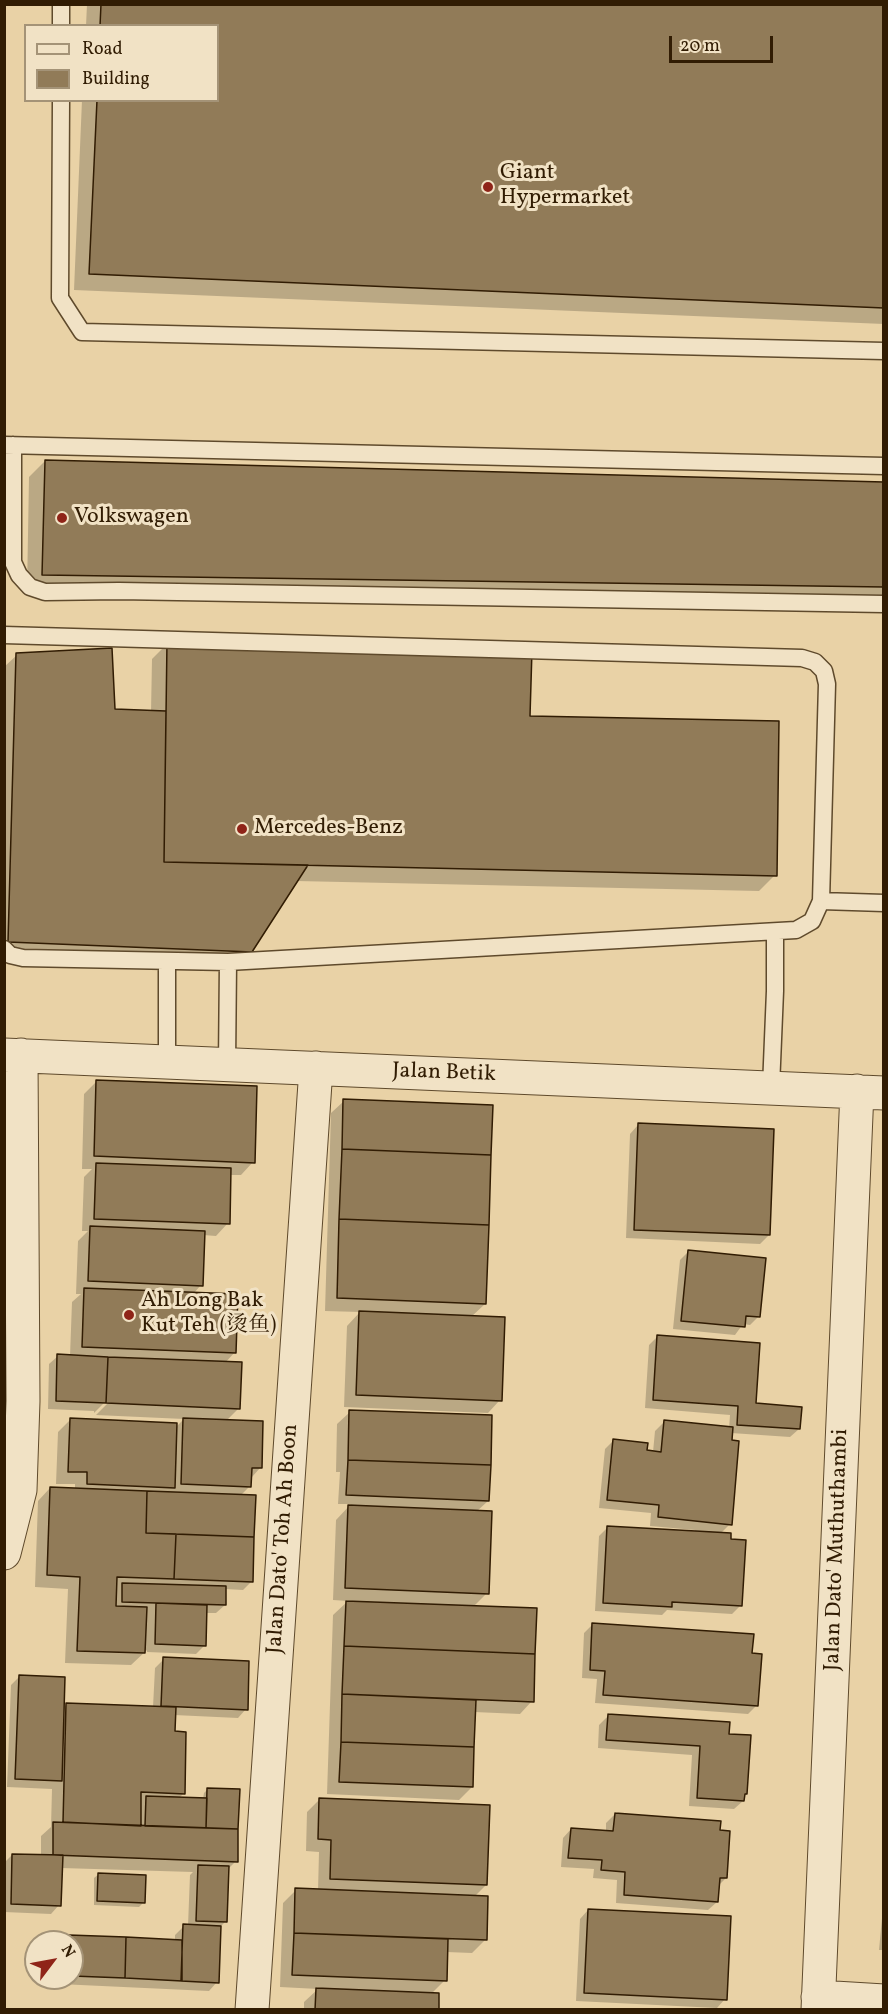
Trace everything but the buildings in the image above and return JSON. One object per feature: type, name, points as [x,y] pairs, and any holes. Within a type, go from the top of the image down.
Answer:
[{"type":"street","name":"Jalan Betik","points":[[13,1055],[870,1092]]},
{"type":"street","points":[[4,1553],[20,1490],[23,1401],[13,1055]]},
{"type":"street","name":"Jalan Dato' Toh Ah Boon","points":[[252,2010],[316,1068]]},
{"type":"street","name":"Jalan Dato' Muthuthambi","points":[[818,2003],[870,1092]]},
{"type":"street","points":[[818,2003],[884,2001]]},
{"type":"lane","points":[[61,4],[61,24]]},
{"type":"lane","points":[[61,102],[60,298],[82,332],[884,351]]},
{"type":"lane","points":[[884,466],[9,445],[13,562],[19,575],[30,587],[45,592],[118,591],[884,604]]},
{"type":"lane","points":[[4,635],[802,658],[815,662],[824,671],[827,684],[821,901],[812,921],[796,930],[228,962],[23,958],[10,955],[4,949]]},
{"type":"lane","points":[[821,901],[884,903]]},
{"type":"lane","points":[[771,1088],[775,932]]},
{"type":"lane","points":[[167,961],[167,1061]]},
{"type":"lane","points":[[226,1065],[228,962]]},
{"type":"place","name":"Giant Hypermarket","points":[[488,187]]},
{"type":"place","name":"Volkswagen","points":[[62,518]]},
{"type":"place","name":"Mercedes-Benz","points":[[242,829]]},
{"type":"place","name":"Ah Long Bak Kut Teh (烫鱼)","points":[[129,1315]]}]
